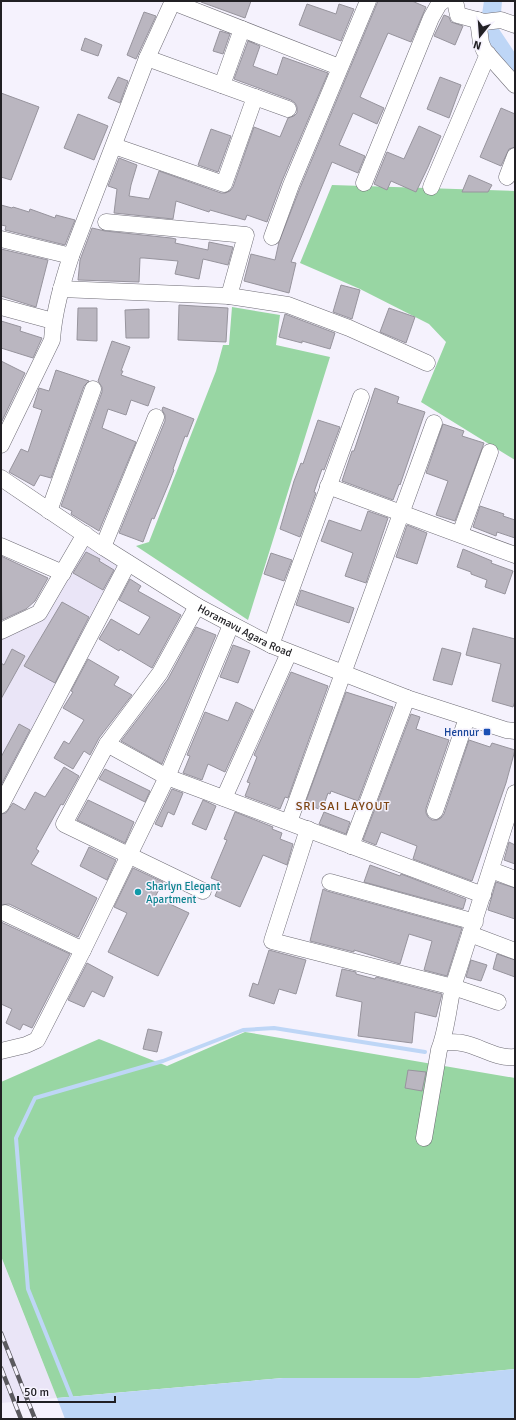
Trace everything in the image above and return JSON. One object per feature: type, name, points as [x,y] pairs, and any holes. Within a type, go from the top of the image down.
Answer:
[{"type":"street","points":[[1,445],[52,340],[53,321],[71,256],[147,58],[173,1],[339,67]]},
{"type":"street","points":[[272,236],[339,67],[368,1]]},
{"type":"street","points":[[364,183],[431,18],[439,4],[450,2],[458,15],[481,21],[508,23]]},
{"type":"street","points":[[481,21],[481,43],[484,50],[515,85]]},
{"type":"street","points":[[222,85],[242,29]]},
{"type":"street","points":[[431,187],[488,54]]},
{"type":"street","points":[[147,58],[288,109]]},
{"type":"street","points":[[114,146],[224,184],[255,97]]},
{"type":"street","points":[[507,177],[515,156]]},
{"type":"street","points":[[106,222],[246,235],[229,296]]},
{"type":"street","points":[[1,239],[71,256]]},
{"type":"street","points":[[61,289],[229,296],[288,305],[349,328],[427,363]]},
{"type":"street","points":[[1,308],[53,321]]},
{"type":"street","points":[[49,511],[93,388]]},
{"type":"street","points":[[270,645],[361,397]]},
{"type":"street","points":[[104,547],[156,418]]},
{"type":"street","points":[[289,822],[434,423]]},
{"type":"street","points":[[460,534],[490,452]]},
{"type":"street","name":"Horamavu Agara Road","points":[[1,478],[128,563],[197,606],[270,645],[407,698],[506,730],[515,731]]},
{"type":"street","points":[[328,486],[515,554]]},
{"type":"street","points":[[1,631],[39,613],[85,534]]},
{"type":"street","points":[[1,546],[63,573]]},
{"type":"street","points":[[1,805],[128,563]]},
{"type":"street","points":[[197,606],[160,673],[108,744],[64,824],[203,891]]},
{"type":"street","points":[[1,1051],[26,1045],[37,1040],[83,950],[167,777],[231,625]]},
{"type":"street","points":[[224,798],[289,653]]},
{"type":"street","points":[[351,846],[407,698]]},
{"type":"street","points":[[435,811],[467,718]]},
{"type":"street","points":[[108,744],[167,777],[483,895]]},
{"type":"street","points":[[424,1138],[449,1002],[515,793]]},
{"type":"street","points":[[308,829],[272,941],[453,987],[498,1002]]},
{"type":"street","points":[[491,870],[515,879]]},
{"type":"street","points":[[330,882],[472,928],[515,952]]},
{"type":"street","points":[[5,913],[83,950]]},
{"type":"street","points":[[442,1042],[462,1043],[499,1056],[508,1058],[515,1057]]},
{"type":"shaded area","points":[[83,544],[120,567],[1,793],[1,637],[47,614]]},
{"type":"shaded area","points":[[1,1256],[9,1277],[57,1398],[1,1403]]},
{"type":"green space","points":[[332,185],[515,191],[515,460],[421,402],[446,342],[429,324],[360,289],[300,263]]},
{"type":"green space","points":[[232,307],[280,315],[276,345],[330,357],[248,620],[136,546],[149,542],[216,371],[223,345],[229,345]]},
{"type":"green space","points":[[245,1032],[515,1078],[515,1369],[419,1378],[283,1378],[57,1398],[1,1256],[1,1082],[99,1039],[167,1066]]},
{"type":"water","points":[[484,1],[502,1],[501,13],[482,14]]},
{"type":"water","points":[[497,26],[515,53],[515,75],[487,40],[484,30]]},
{"type":"water","points":[[515,1369],[515,1419],[65,1419],[57,1398],[283,1378],[419,1378]]},
{"type":"building","points":[[201,1],[251,1],[245,18]]},
{"type":"building","points":[[378,1],[412,1],[426,7],[411,42],[388,33],[360,97],[384,108],[377,124],[353,113],[339,145],[365,156],[358,173],[332,162],[291,262],[296,263],[289,293],[244,281],[251,254],[275,260],[279,242],[300,188]]},
{"type":"building","points":[[307,4],[336,14],[339,4],[354,9],[341,41],[299,25]]},
{"type":"building","points":[[144,12],[156,16],[136,59],[127,55]]},
{"type":"building","points":[[444,15],[449,17],[451,22],[463,26],[455,45],[434,36]]},
{"type":"building","points":[[220,31],[230,34],[223,54],[213,51]]},
{"type":"building","points":[[85,38],[102,45],[98,56],[81,50]]},
{"type":"building","points":[[248,41],[260,46],[253,66],[277,75],[283,57],[328,73],[282,181],[267,222],[247,215],[245,220],[210,210],[209,212],[176,201],[173,219],[114,213],[117,189],[108,186],[119,158],[137,165],[129,196],[149,199],[159,171],[221,193],[225,193],[230,191],[233,187],[254,127],[280,137],[288,118],[297,113],[297,107],[291,100],[234,79]]},
{"type":"building","points":[[118,77],[128,81],[120,103],[108,98]]},
{"type":"building","points":[[440,77],[461,85],[449,118],[427,109]]},
{"type":"building","points":[[1,93],[39,107],[11,180],[1,177]]},
{"type":"building","points":[[501,108],[515,114],[515,147],[509,149],[501,166],[480,157]]},
{"type":"building","points":[[78,114],[108,126],[94,160],[64,148]]},
{"type":"building","points":[[419,126],[441,136],[416,192],[391,181],[387,190],[374,184],[387,152],[404,159]]},
{"type":"building","points":[[211,129],[231,136],[218,172],[198,165]]},
{"type":"building","points":[[469,175],[492,185],[488,192],[462,192]]},
{"type":"building","points":[[1,205],[29,212],[30,209],[55,218],[56,215],[75,220],[65,245],[5,230],[6,226],[1,225]]},
{"type":"building","points":[[92,228],[105,231],[171,238],[176,239],[175,243],[208,250],[209,242],[233,247],[228,265],[203,259],[199,279],[175,274],[178,261],[140,258],[139,282],[78,280],[80,260]]},
{"type":"building","points":[[1,249],[48,260],[36,307],[1,296]]},
{"type":"building","points":[[341,285],[360,290],[352,319],[333,312]]},
{"type":"building","points":[[179,305],[228,308],[226,342],[178,340]]},
{"type":"building","points":[[78,308],[97,308],[97,341],[77,340]]},
{"type":"building","points":[[389,308],[415,317],[406,343],[380,332]]},
{"type":"building","points":[[149,309],[149,338],[126,338],[125,310]]},
{"type":"building","points":[[285,314],[335,333],[330,349],[302,341],[302,343],[279,337]]},
{"type":"building","points":[[1,321],[21,327],[20,331],[42,338],[33,358],[1,348]]},
{"type":"building","points":[[112,341],[130,347],[121,371],[123,371],[121,375],[155,387],[148,406],[131,400],[126,415],[108,409],[102,428],[136,442],[99,531],[71,514],[72,511],[61,506],[102,392],[102,387],[98,381]]},
{"type":"building","points":[[1,361],[25,373],[1,423]]},
{"type":"building","points":[[56,370],[89,381],[84,386],[51,478],[40,475],[34,486],[9,472],[21,449],[28,452],[42,410],[33,407],[39,388],[49,391]]},
{"type":"building","points":[[375,388],[399,397],[397,403],[425,412],[400,485],[399,484],[393,500],[342,481],[352,451],[354,451]]},
{"type":"building","points":[[163,407],[194,419],[187,437],[185,436],[169,483],[154,519],[152,518],[143,542],[119,533],[165,421],[165,415],[162,410]]},
{"type":"building","points":[[318,420],[340,427],[324,470],[322,469],[314,492],[316,493],[300,537],[280,529],[294,481],[301,463],[303,464]]},
{"type":"building","points":[[443,424],[464,431],[462,436],[484,443],[455,521],[436,515],[448,481],[426,473]]},
{"type":"building","points":[[480,506],[504,514],[503,516],[515,520],[515,538],[497,532],[496,536],[473,527]]},
{"type":"building","points":[[368,511],[388,518],[366,583],[345,576],[353,553],[321,541],[329,520],[361,531]]},
{"type":"building","points":[[407,525],[427,533],[417,564],[396,557]]},
{"type":"building","points":[[463,549],[492,561],[491,563],[513,571],[505,594],[485,587],[487,580],[457,567]]},
{"type":"building","points":[[86,552],[100,559],[99,561],[114,570],[103,590],[73,573]]},
{"type":"building","points":[[271,553],[292,560],[284,581],[264,574]]},
{"type":"building","points":[[1,556],[48,578],[35,601],[26,609],[2,620]]},
{"type":"building","points":[[130,579],[141,586],[138,591],[181,615],[152,668],[120,649],[119,651],[99,639],[111,619],[139,635],[150,617],[119,600]]},
{"type":"building","points":[[301,590],[354,608],[349,623],[296,605]]},
{"type":"building","points":[[62,602],[89,617],[55,683],[24,666]]},
{"type":"building","points":[[196,627],[216,635],[162,764],[121,741],[168,679]]},
{"type":"building","points":[[473,628],[515,639],[515,701],[513,707],[492,701],[501,664],[466,655]]},
{"type":"building","points":[[233,645],[250,651],[238,683],[220,677]]},
{"type":"building","points":[[442,648],[461,653],[452,685],[433,680]]},
{"type":"building","points":[[12,649],[25,656],[1,699],[1,663],[4,665]]},
{"type":"building","points":[[88,659],[119,677],[114,685],[132,695],[99,738],[90,755],[84,751],[73,769],[54,758],[64,741],[69,744],[84,720],[63,708],[73,692],[71,691]]},
{"type":"building","points":[[291,672],[328,686],[288,798],[285,797],[280,809],[245,796],[250,783],[247,782],[257,757],[254,755]]},
{"type":"building","points":[[346,692],[393,707],[358,801],[331,791],[330,794],[328,793],[322,810],[305,804]]},
{"type":"building","points":[[236,702],[253,710],[225,772],[208,764],[202,780],[183,773],[190,756],[187,755],[205,712],[228,721]]},
{"type":"building","points":[[411,714],[420,717],[416,729],[449,740],[426,808],[428,817],[432,820],[441,818],[444,814],[469,740],[490,747],[492,743],[515,750],[506,783],[472,881],[413,859],[417,846],[381,832],[376,845],[363,840]]},
{"type":"building","points":[[19,724],[30,730],[1,785],[1,757]]},
{"type":"building","points":[[64,767],[79,776],[63,805],[61,804],[36,849],[39,851],[31,864],[97,898],[78,937],[9,904],[1,905],[1,814],[6,813],[13,803],[25,810],[35,792],[45,797]]},
{"type":"building","points":[[105,769],[150,791],[145,802],[99,779]]},
{"type":"building","points":[[172,789],[183,793],[174,815],[168,812],[162,827],[155,824]]},
{"type":"building","points":[[88,800],[134,822],[125,843],[77,820]]},
{"type":"building","points":[[203,800],[216,806],[206,830],[192,824]]},
{"type":"building","points":[[235,812],[273,827],[272,829],[282,833],[280,839],[293,844],[287,865],[263,855],[240,907],[215,896],[221,882],[211,878],[227,840],[224,839]]},
{"type":"building","points":[[324,812],[350,822],[346,834],[319,824]]},
{"type":"building","points":[[509,842],[515,845],[515,864],[504,860]]},
{"type":"building","points":[[89,847],[116,860],[107,880],[80,866]]},
{"type":"building","points":[[370,865],[400,876],[401,874],[466,899],[463,909],[364,882]]},
{"type":"building","points":[[133,868],[163,882],[155,897],[189,913],[158,976],[108,952],[127,913],[114,907]]},
{"type":"building","points":[[496,882],[515,888],[515,919],[488,910]]},
{"type":"building","points":[[323,889],[462,928],[447,976],[424,970],[432,941],[409,934],[400,964],[354,950],[354,952],[310,941]]},
{"type":"building","points":[[1,922],[70,954],[32,1028],[23,1024],[20,1030],[6,1023],[12,1009],[1,1004]]},
{"type":"building","points":[[269,950],[306,960],[296,994],[279,989],[274,1004],[249,996],[253,983],[258,985]]},
{"type":"building","points":[[497,954],[515,960],[515,977],[493,969]]},
{"type":"building","points":[[471,960],[487,965],[481,981],[466,977]]},
{"type":"building","points":[[87,963],[113,977],[104,997],[92,991],[84,1007],[68,1000]]},
{"type":"building","points":[[342,969],[375,979],[376,977],[442,994],[436,1017],[415,1012],[412,1043],[358,1036],[362,1002],[336,996]]},
{"type":"building","points":[[148,1029],[162,1032],[157,1052],[143,1049]]},
{"type":"building","points":[[408,1070],[426,1072],[422,1091],[405,1088]]},
{"type":"waterway","points":[[73,1401],[28,1289],[16,1138],[35,1098],[163,1061],[243,1030],[274,1028],[425,1052]]},
{"type":"railway","points":[[1,1333],[35,1419]]},
{"type":"railway","points":[[1,1368],[21,1419]]},
{"type":"place","name":"Hennur","points":[[487,732]]},
{"type":"place","name":"Sharlyn Elegant Apartment","points":[[138,892]]},
{"type":"district","name":"SRI SAI LAYOUT","points":[[343,806]]}]
